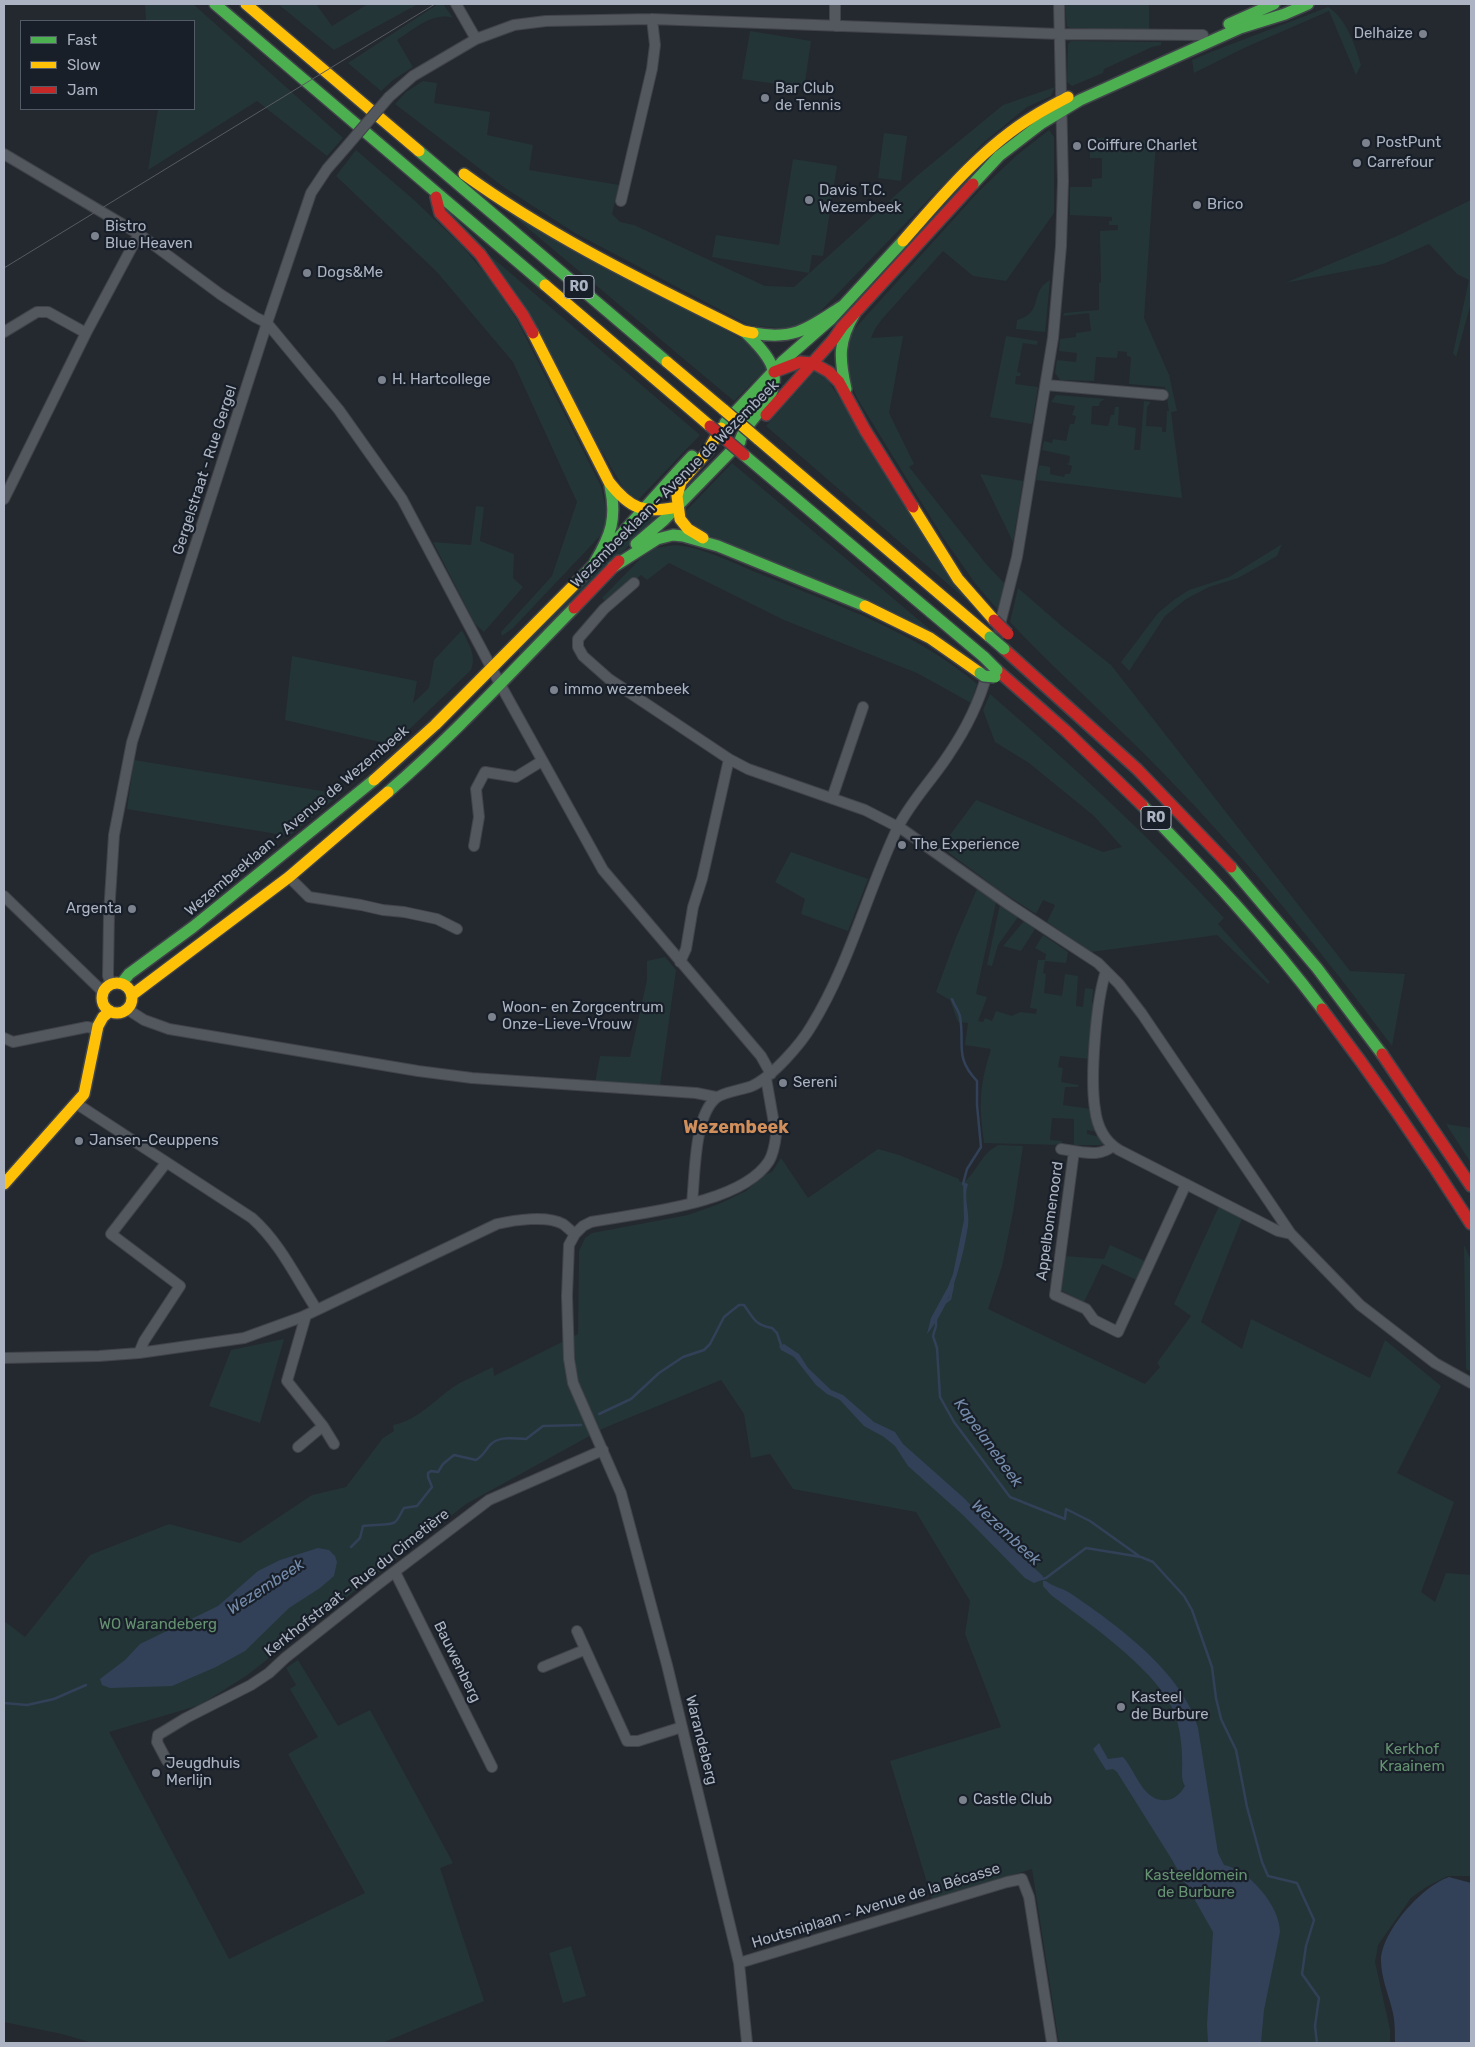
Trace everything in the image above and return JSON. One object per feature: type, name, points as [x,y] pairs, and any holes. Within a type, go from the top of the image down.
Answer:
[{"type":"main road","name":"R0","points":[[215,4],[434,191],[716,427],[744,455],[984,657],[996,674],[1009,680],[1082,745],[1145,806],[1253,924],[1338,1028],[1406,1122],[1471,1224]]},
{"type":"main road","name":"R0","points":[[246,4],[1004,648],[1160,793],[1212,846],[1269,910],[1347,1008],[1390,1065],[1471,1186]]},
{"type":"main road","name":"Wezembeeklaan - Avenue de Wezembeek","points":[[132,995],[289,877],[414,769],[500,684],[613,567],[677,507],[739,443],[855,313],[1000,156],[1061,105],[1203,35],[1274,4]]},
{"type":"main road","name":"Wezembeeklaan - Avenue de Wezembeek","points":[[103,992],[192,927],[367,786],[435,724],[492,669],[610,548],[641,510],[716,427],[831,319],[993,146],[1036,114],[1240,28],[1285,14],[1308,4]]},
{"type":"main road","points":[[433,163],[454,166],[516,211],[575,246],[743,331],[763,348],[771,359],[774,384],[769,398],[747,423],[739,443]]},
{"type":"main road","points":[[434,191],[440,213],[480,254],[523,314],[609,482],[620,497],[641,510],[651,512],[677,507]]},
{"type":"main road","points":[[743,331],[774,337],[798,334],[814,326],[844,305]]},
{"type":"main road","points":[[847,395],[842,374],[840,349],[844,330],[855,313]]},
{"type":"main road","points":[[774,372],[800,362],[812,363],[829,372],[839,382],[865,430],[958,579],[1011,637]]},
{"type":"main road","points":[[713,544],[688,529],[680,519],[677,496],[681,482],[708,451],[716,427]]},
{"type":"main road","points":[[595,562],[614,525],[615,503],[609,482]]},
{"type":"main road","points":[[613,567],[655,539],[671,535],[683,536],[713,544],[843,597],[912,628],[960,657],[984,676],[996,674]]},
{"type":"main road","points":[[1026,652],[1041,681]]},
{"type":"main road","points":[[103,992],[102,1002],[110,1011],[117,1013],[127,1009],[132,995],[130,990],[117,983]]},
{"type":"main road","points":[[4,1184],[78,1104],[84,1094],[98,1029],[104,1017],[110,1011]]},
{"type":"street","points":[[835,4],[835,26]]},
{"type":"street","points":[[127,1009],[144,1020],[169,1029],[418,1071],[472,1078],[696,1093],[716,1097],[752,1086],[768,1076],[811,1027],[826,1001],[898,827],[949,754],[972,715],[983,687],[1017,557],[1053,338],[1061,246],[1063,180],[1059,4]]},
{"type":"street","points":[[457,5],[476,39]]},
{"type":"street","name":"Gergelstraat - Rue Gergel","points":[[117,983],[108,976],[109,914],[114,835],[132,742],[267,323],[311,192],[327,169],[389,97],[413,76],[476,39],[502,29],[529,23],[575,20],[652,20],[1059,34],[1203,35]]},
{"type":"street","points":[[620,200],[652,69],[655,45],[652,20]]},
{"type":"street","points":[[4,154],[139,234],[220,294],[254,317],[267,323],[339,410],[402,499],[500,684],[603,870],[761,1056],[768,1076],[776,1136],[768,1161],[758,1172],[739,1187],[692,1203],[658,1211],[591,1222],[583,1226],[575,1234],[562,1223],[547,1220],[516,1220],[497,1224],[318,1310],[244,1338],[139,1353],[99,1356],[4,1358]]},
{"type":"street","points":[[4,499],[86,333],[139,234]]},
{"type":"street","points":[[4,332],[37,312],[48,312],[86,333]]},
{"type":"street","points":[[1046,385],[1163,395]]},
{"type":"street","points":[[634,583],[604,609],[578,639],[579,650],[588,662],[618,685],[729,759],[748,769],[865,810],[898,827],[1008,904],[1084,953],[1106,971],[1126,992],[1291,1234],[1360,1306],[1435,1363],[1471,1383]]},
{"type":"street","points":[[832,798],[863,707]]},
{"type":"street","points":[[680,962],[686,950],[693,907],[702,879],[729,759]]},
{"type":"street","points":[[474,846],[479,817],[476,789],[485,772],[516,777],[542,761]]},
{"type":"street","points":[[289,877],[309,897],[404,912],[436,920],[456,929]]},
{"type":"street","points":[[4,896],[103,992]]},
{"type":"street","points":[[1106,971],[1103,980],[1096,1038],[1094,1096],[1095,1109],[1101,1130],[1107,1140],[1113,1146],[1186,1184],[1278,1231],[1291,1234]]},
{"type":"street","points":[[4,1038],[13,1042],[87,1026],[98,1029]]},
{"type":"street","points":[[692,1203],[699,1139],[704,1115],[716,1097]]},
{"type":"street","points":[[78,1104],[252,1218],[282,1250],[318,1310]]},
{"type":"street","name":"Appelbomenoord","points":[[1061,1149],[1098,1153],[1106,1151],[1113,1146]]},
{"type":"street","name":"Appelbomenoord","points":[[1074,1151],[1055,1294],[1086,1309],[1094,1320],[1118,1332],[1186,1184]]},
{"type":"street","points":[[139,1353],[144,1341],[180,1286],[111,1234],[166,1162]]},
{"type":"street","name":"Warandeberg","points":[[575,1234],[569,1245],[567,1263],[569,1360],[573,1382],[617,1482],[668,1665],[739,1963],[746,2043]]},
{"type":"street","points":[[306,1315],[287,1381],[323,1426],[334,1444]]},
{"type":"street","points":[[298,1447],[323,1426]]},
{"type":"street","name":"Kerkhofstraat - Rue du Cimetière","points":[[167,1761],[157,1742],[158,1735],[186,1718],[251,1685],[269,1673],[284,1658],[490,1500],[604,1450]]},
{"type":"street","name":"Bauwenberg","points":[[395,1572],[492,1766]]},
{"type":"street","points":[[576,1631],[627,1741],[638,1741],[682,1727]]},
{"type":"street","points":[[543,1667],[584,1650]]},
{"type":"street","name":"Houtsniplaan - Avenue de la Bécasse","points":[[739,1963],[979,1890],[1022,1879],[1029,1897],[1052,2043]]},
{"type":"green space","points":[[145,4],[193,4],[343,138],[327,156],[257,101],[148,170],[158,110],[195,110],[195,20],[146,20]]},
{"type":"green space","points":[[278,4],[316,4],[332,26],[368,4],[418,4],[334,50]]},
{"type":"green space","points":[[438,4],[443,4],[453,18],[438,17],[431,19],[397,40],[413,67],[393,80],[381,91],[348,63]]},
{"type":"green space","points":[[1065,4],[1149,4],[1149,30],[1067,27]]},
{"type":"green space","points":[[1328,7],[1340,18],[1353,41],[1361,65],[1356,75],[1329,11],[1244,48],[1194,73],[1192,60]]},
{"type":"green space","points":[[750,31],[811,41],[804,88],[742,79]]},
{"type":"green space","points":[[1071,41],[1161,42],[1161,45],[1152,47],[1104,69],[1103,73],[1072,86],[1067,82],[1068,44]]},
{"type":"green space","points":[[423,81],[437,83],[434,103],[490,112],[487,135],[533,145],[529,170],[619,185],[612,214],[620,222],[634,225],[765,286],[794,287],[918,175],[1003,105],[1055,87],[1051,96],[1027,107],[983,143],[815,317],[795,330],[749,325],[575,233],[505,188],[395,104],[406,92]]},
{"type":"green space","points":[[1049,130],[1054,137],[1054,213],[1006,281],[973,276],[943,251],[882,319],[871,338],[903,336],[889,413],[914,464],[909,467],[986,564],[1005,584],[998,610],[975,583],[944,539],[857,398],[850,381],[846,352],[849,335],[979,191],[1017,155]]},
{"type":"green space","points":[[884,133],[907,136],[901,181],[878,178]]},
{"type":"green space","points":[[1096,138],[1156,141],[1144,318],[1169,375],[1177,411],[1171,412],[1182,498],[1036,480],[1039,465],[1050,467],[1050,474],[1064,477],[1065,474],[1070,474],[1072,466],[1066,464],[1069,463],[1070,456],[1042,450],[1044,441],[1052,443],[1053,439],[1066,441],[1070,424],[1074,424],[1076,416],[1072,415],[1075,406],[1051,402],[1056,395],[1105,399],[1100,402],[1099,406],[1092,406],[1091,424],[1108,426],[1111,415],[1114,415],[1115,407],[1119,407],[1118,425],[1136,428],[1134,450],[1140,450],[1144,401],[1151,402],[1147,407],[1146,426],[1162,427],[1162,432],[1166,432],[1167,411],[1169,411],[1165,387],[1129,384],[1131,357],[1127,356],[1127,352],[1118,351],[1117,358],[1096,357],[1094,381],[1060,380],[1055,373],[1057,360],[1076,362],[1077,353],[1059,351],[1060,339],[1076,337],[1076,333],[1091,331],[1089,313],[1063,316],[1064,313],[1099,310],[1099,283],[1101,282],[1100,231],[1118,230],[1118,225],[1109,225],[1112,217],[1070,215],[1070,187],[1092,187],[1092,179],[1102,178],[1102,158],[1090,158],[1090,151],[1104,151],[1104,144],[1096,142]]},
{"type":"green space","points":[[356,150],[414,200],[461,245],[489,278],[517,320],[601,486],[608,519],[600,536],[513,628],[502,636],[501,632],[552,576],[577,502],[513,362],[437,272],[336,176]]},
{"type":"green space","name":"Davis T.C. Wezembeek","points":[[793,159],[837,166],[823,256],[812,255],[809,273],[712,257],[716,235],[779,245]]},
{"type":"green space","points":[[1471,200],[1471,303],[1456,357],[1453,353],[1469,280],[1457,274],[1429,244],[1383,264],[1285,283],[1397,236]]},
{"type":"green space","points":[[511,214],[747,342],[769,366],[734,401]]},
{"type":"green space","points":[[487,253],[700,435],[636,502],[629,498]]},
{"type":"green space","points":[[1050,280],[1045,332],[1016,329],[1017,320],[1026,317],[1031,312],[1043,285]]},
{"type":"green space","points":[[1006,336],[1038,341],[1037,345],[1023,343],[1017,372],[1021,373],[1020,376],[1016,376],[1015,384],[1038,387],[1032,424],[990,417]]},
{"type":"green space","points":[[816,370],[825,376],[978,610],[766,426]]},
{"type":"green space","points":[[732,463],[939,637],[701,532],[684,513]]},
{"type":"green space","points":[[980,474],[1023,481],[1013,542]]},
{"type":"green space","points":[[476,506],[484,507],[480,541],[514,554],[513,578],[523,587],[484,632],[475,624],[433,542],[471,545]]},
{"type":"green space","points":[[646,515],[657,516],[521,659],[518,649]]},
{"type":"green space","points":[[1282,544],[1277,556],[1238,578],[1209,587],[1186,599],[1165,616],[1129,671],[1121,662],[1158,613],[1175,599],[1189,590],[1229,577]]},
{"type":"green space","points":[[675,545],[721,558],[849,610],[903,635],[929,649],[977,684],[971,703],[917,673],[784,620],[669,563],[647,580],[641,575],[607,603],[602,598],[641,558],[656,548]]},
{"type":"green space","points":[[1018,588],[1111,665],[1350,971],[1405,974],[1392,1046],[1311,941],[1226,840],[1147,756],[1010,622]]},
{"type":"green space","points":[[462,630],[472,654],[473,665],[471,670],[393,745],[285,720],[292,656],[417,681],[413,703],[429,688],[434,660]]},
{"type":"green space","points":[[990,694],[1110,803],[1196,888],[1224,918],[1218,924],[1270,982],[1268,984],[1217,935],[1091,952],[1047,922],[1055,905],[1043,900],[1036,914],[999,890],[941,847],[976,800],[1103,852],[1122,847],[1094,816],[1029,763],[995,742],[983,710]]},
{"type":"green space","points":[[134,760],[340,794],[289,836],[127,809]]},
{"type":"green space","points":[[791,852],[868,879],[848,931],[801,914],[805,899],[775,882]]},
{"type":"green space","points":[[977,889],[996,902],[976,994],[987,997],[978,1021],[983,1022],[985,1018],[992,1021],[996,1011],[1012,1016],[1020,1012],[1036,1014],[1037,1009],[1030,1008],[1038,960],[1045,960],[1046,954],[1035,948],[1043,935],[1068,952],[1066,963],[1045,961],[1043,973],[1046,974],[1044,993],[1062,996],[1065,974],[1078,976],[1076,1006],[1083,1007],[1085,988],[1093,989],[1092,1003],[1097,1003],[1090,1059],[1060,1056],[1058,1067],[1063,1068],[1061,1082],[1079,1085],[1078,1087],[1065,1087],[1063,1105],[1091,1109],[1099,1132],[1087,1130],[1087,1134],[1100,1137],[1102,1145],[1074,1145],[1074,1119],[1052,1118],[1050,1140],[1062,1141],[1062,1145],[984,1143],[981,1096],[991,1049],[965,1045],[968,1023],[958,1022],[950,1000],[936,992],[955,940]]},
{"type":"green space","points":[[1000,904],[1018,917],[998,945],[992,966],[987,965]]},
{"type":"green space","points":[[1024,921],[1035,929],[1021,951],[1003,946]]},
{"type":"green space","points":[[665,957],[676,970],[660,1085],[595,1083],[600,1056],[630,1057],[647,980],[647,961]]},
{"type":"green space","points":[[1446,1124],[1471,1128],[1471,1163]]},
{"type":"green space","points":[[998,1145],[1023,1146],[1013,1212],[1002,1266],[988,1309],[1145,1384],[1160,1367],[1157,1363],[1191,1316],[1174,1304],[1220,1204],[1243,1216],[1201,1322],[1242,1349],[1251,1319],[1370,1378],[1385,1340],[1441,1386],[1397,1473],[1454,1502],[1421,1592],[1435,1602],[1446,1573],[1471,1575],[1471,1876],[1448,1876],[1426,1887],[1411,1898],[1378,1945],[1375,1962],[1390,2030],[1390,2043],[1059,2043],[1032,1869],[932,1899],[890,1761],[1001,1727],[965,1634],[970,1601],[916,1512],[793,1489],[770,1454],[751,1458],[744,1414],[721,1380],[604,1428],[466,1504],[246,1676],[200,1705],[109,1732],[229,1959],[365,1893],[288,1754],[318,1737],[290,1689],[296,1685],[286,1668],[298,1660],[338,1726],[370,1710],[453,1863],[440,1868],[484,2001],[382,2043],[93,2043],[62,2034],[4,2022],[4,1621],[25,1637],[90,1555],[169,1524],[240,1543],[312,1495],[346,1487],[383,1438],[394,1431],[393,1425],[402,1423],[419,1414],[458,1384],[493,1367],[494,1376],[578,1334],[579,1251],[585,1238],[592,1233],[688,1215],[719,1204],[746,1191],[764,1175],[772,1172],[781,1158],[808,1198],[878,1149],[899,1155],[959,1179],[963,1183],[964,1190],[965,1181],[974,1172],[987,1153]]},
{"type":"green space","points":[[1110,1245],[1147,1262],[1139,1281],[1102,1264],[1084,1302],[1062,1291],[1060,1288],[1064,1256],[1104,1259]]},
{"type":"green space","points":[[1464,1245],[1471,1260],[1471,1371],[1466,1369]]},
{"type":"green space","points":[[284,1339],[260,1423],[209,1406],[231,1350]]},
{"type":"green space","points":[[571,1946],[586,1996],[563,2003],[549,1953]]},
{"type":"water","points":[[963,1182],[968,1184],[966,1194],[968,1226],[959,1269],[943,1310],[927,1334],[931,1318],[953,1274],[964,1220]]},
{"type":"water","points":[[784,1344],[799,1354],[808,1368],[831,1390],[843,1395],[874,1422],[895,1432],[903,1444],[965,1499],[1005,1542],[1043,1576],[1042,1580],[1034,1583],[1025,1578],[963,1515],[908,1466],[895,1446],[884,1437],[864,1426],[840,1400],[827,1394],[816,1385],[794,1357],[781,1350],[779,1346]]},
{"type":"water","points":[[318,1548],[329,1550],[335,1556],[337,1562],[334,1576],[320,1588],[289,1608],[245,1651],[216,1667],[172,1686],[110,1688],[102,1685],[100,1679],[125,1660],[140,1644],[218,1606],[258,1571],[280,1560]]},
{"type":"water","points":[[1043,1581],[1070,1593],[1147,1652],[1178,1688],[1190,1708],[1198,1728],[1218,1853],[1224,1865],[1234,1868],[1243,1874],[1261,1891],[1275,1911],[1279,1922],[1280,1932],[1264,2010],[1261,2043],[1208,2043],[1207,2024],[1213,1932],[1171,1858],[1117,1772],[1113,1769],[1106,1770],[1093,1749],[1099,1743],[1108,1759],[1123,1757],[1141,1785],[1152,1797],[1159,1800],[1167,1800],[1175,1797],[1185,1786],[1182,1776],[1182,1749],[1179,1727],[1168,1700],[1156,1683],[1140,1666],[1103,1634],[1051,1595],[1043,1586]]},
{"type":"water","points":[[1449,1877],[1471,1883],[1471,2043],[1395,2043],[1394,2017],[1381,1966],[1383,1948],[1388,1936],[1405,1911],[1427,1890]]},
{"type":"waterway","name":"Kapelanebeek","points":[[952,999],[960,1017],[965,1065],[977,1081],[981,1147],[967,1169],[963,1184]]},
{"type":"waterway","name":"Kapelanebeek","points":[[943,1304],[950,1299],[953,1285]]},
{"type":"waterway","name":"Wezembeek","points":[[599,1414],[631,1399],[659,1373],[683,1357],[704,1350],[710,1344],[724,1317],[739,1305],[744,1305],[758,1323],[772,1328],[777,1333],[782,1348]]},
{"type":"waterway","name":"Kapelanebeek","points":[[936,1319],[933,1336],[937,1348],[940,1397],[954,1422],[1010,1497],[1065,1519],[1066,1509],[1090,1521],[1139,1556]]},
{"type":"waterway","name":"Wezembeek","points":[[351,1547],[360,1538],[363,1526],[393,1523],[398,1519],[404,1508],[417,1506],[432,1487],[428,1473],[431,1471],[438,1472],[443,1464],[454,1455],[476,1460],[490,1445],[498,1440],[507,1438],[526,1439],[543,1426],[581,1425]]},
{"type":"waterway","name":"Wezembeek","points":[[1042,1579],[1086,1548],[1141,1557],[1153,1562],[1184,1596],[1192,1610],[1212,1667],[1221,1719],[1236,1750],[1247,1807],[1262,1862],[1268,1876],[1297,1883],[1314,1920],[1306,1946],[1302,1974],[1319,1998],[1315,2026],[1317,2043]]},
{"type":"waterway","name":"Wezembeek","points":[[4,1703],[27,1705],[54,1699],[86,1685]]},
{"type":"tram line","points":[[4,268],[435,4]]},
{"type":"traffic: fast","points":[[215,4],[545,285]]},
{"type":"traffic: fast","points":[[1229,24],[1274,4]]},
{"type":"traffic: fast","points":[[973,184],[999,156],[1042,123],[1080,100],[1240,28],[1285,14],[1308,4]]},
{"type":"traffic: fast","points":[[419,151],[667,362]]},
{"type":"traffic: fast","points":[[725,423],[782,362],[831,319],[903,241]]},
{"type":"traffic: fast","points":[[753,333],[781,335],[802,330],[812,326],[844,305]]},
{"type":"traffic: fast","points":[[846,389],[841,359],[843,341],[845,332],[855,313]]},
{"type":"traffic: fast","points":[[739,443],[747,427],[765,404],[774,383],[774,373],[766,355],[744,331]]},
{"type":"traffic: fast","points":[[636,544],[664,520],[740,442]]},
{"type":"traffic: fast","points":[[744,455],[984,657]]},
{"type":"traffic: fast","points":[[577,582],[692,456]]},
{"type":"traffic: fast","points":[[595,562],[609,535],[613,517],[610,486]]},
{"type":"traffic: fast","points":[[613,567],[657,539],[673,535],[683,536],[718,546],[865,606]]},
{"type":"traffic: fast","points":[[388,792],[460,725],[574,608]]},
{"type":"traffic: fast","points":[[990,637],[1004,649]]},
{"type":"traffic: fast","points":[[984,657],[997,670]]},
{"type":"traffic: fast","points":[[980,673],[984,676],[995,677]]},
{"type":"traffic: fast","points":[[122,983],[129,974],[193,927],[374,780]]},
{"type":"traffic: fast","points":[[1142,805],[1235,904],[1280,955],[1322,1009]]},
{"type":"traffic: fast","points":[[1231,867],[1317,968],[1382,1054]]},
{"type":"traffic: slow","points":[[246,4],[419,151]]},
{"type":"traffic: slow","points":[[903,241],[980,157],[1015,128],[1068,97]]},
{"type":"traffic: slow","points":[[464,174],[565,239],[671,295],[743,331],[753,333]]},
{"type":"traffic: slow","points":[[545,285],[710,426]]},
{"type":"traffic: slow","points":[[533,333],[609,482],[624,498],[638,507],[655,510],[677,507]]},
{"type":"traffic: slow","points":[[667,362],[724,410]]},
{"type":"traffic: slow","points":[[724,410],[758,439]]},
{"type":"traffic: slow","points":[[703,538],[688,529],[680,519],[677,496],[681,482],[708,451],[721,428]]},
{"type":"traffic: slow","points":[[758,439],[990,637]]},
{"type":"traffic: slow","points":[[913,507],[958,579],[994,620]]},
{"type":"traffic: slow","points":[[374,780],[435,725],[577,582]]},
{"type":"traffic: slow","points":[[865,606],[930,638],[980,673]]},
{"type":"traffic: slow","points":[[132,995],[289,877],[388,792]]},
{"type":"traffic: slow","points":[[117,983],[128,987],[132,998],[128,1009],[117,1013],[106,1009],[102,998],[106,987],[117,983]]},
{"type":"traffic: slow","points":[[4,1184],[84,1094],[98,1026],[103,1017],[110,1011]]},
{"type":"traffic: jam","points":[[766,415],[833,340],[842,327],[973,184]]},
{"type":"traffic: jam","points":[[436,197],[440,213],[480,254],[523,315],[533,333]]},
{"type":"traffic: jam","points":[[774,372],[800,362],[813,363],[829,372],[839,382],[865,430],[913,507]]},
{"type":"traffic: jam","points":[[710,426],[744,455]]},
{"type":"traffic: jam","points":[[574,608],[619,561]]},
{"type":"traffic: jam","points":[[994,620],[1008,634]]},
{"type":"traffic: jam","points":[[1004,649],[1137,769],[1231,867]]},
{"type":"traffic: jam","points":[[997,670],[1066,731],[1142,805]]},
{"type":"traffic: jam","points":[[1322,1009],[1399,1115],[1471,1224]]},
{"type":"traffic: jam","points":[[1382,1054],[1471,1186]]},
{"type":"place","name":"Delhaize","points":[[1423,34]]},
{"type":"place","name":"Bar Club de Tennis","points":[[765,98]]},
{"type":"place","name":"PostPunt","points":[[1366,143]]},
{"type":"place","name":"Coiffure Charlet","points":[[1077,146]]},
{"type":"place","name":"Carrefour","points":[[1357,163]]},
{"type":"place","name":"Davis T.C. Wezembeek","points":[[809,200]]},
{"type":"place","name":"Brico","points":[[1197,205]]},
{"type":"place","name":"Bistro Blue Heaven","points":[[95,236]]},
{"type":"place","name":"Dogs&Me","points":[[307,273]]},
{"type":"place","name":"H. Hartcollege","points":[[382,380]]},
{"type":"place","name":"immo wezembeek","points":[[554,690]]},
{"type":"place","name":"The Experience","points":[[902,845]]},
{"type":"place","name":"Argenta","points":[[132,909]]},
{"type":"place","name":"Woon- en Zorgcentrum Onze-Lieve-Vrouw","points":[[492,1017]]},
{"type":"place","name":"Sereni","points":[[783,1083]]},
{"type":"place","name":"Jansen-Ceuppens","points":[[79,1141]]},
{"type":"place","name":"Kasteel de Burbure","points":[[1121,1707]]},
{"type":"place","name":"Jeugdhuis Merlijn","points":[[156,1773]]},
{"type":"place","name":"Castle Club","points":[[963,1800]]},
{"type":"district","name":"Wezembeek","points":[[736,1128]]},
{"type":"park label","name":"WO Warandeberg","points":[[158,1625]]},
{"type":"park label","name":"Kerkhof Kraainem","points":[[1412,1758]]},
{"type":"park label","name":"Kasteeldomein de Burbure","points":[[1196,1884]]}]
